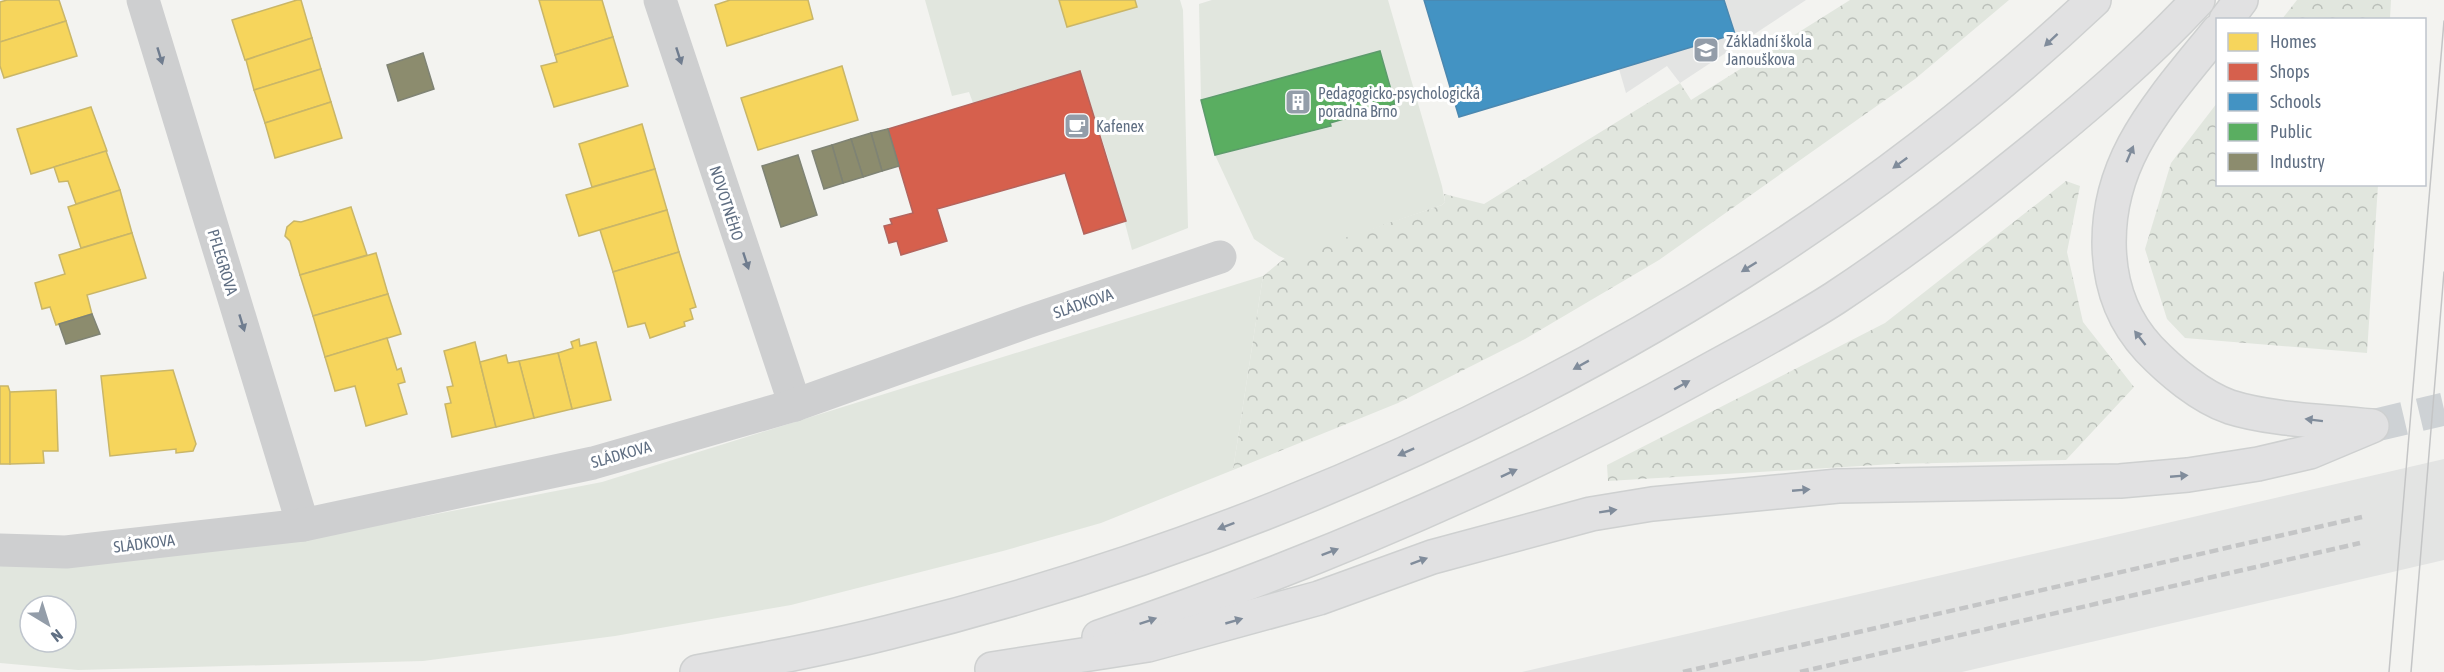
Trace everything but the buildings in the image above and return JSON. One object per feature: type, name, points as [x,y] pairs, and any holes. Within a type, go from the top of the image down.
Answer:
[{"type":"highway","points":[[697,672],[890,632],[1009,599],[1144,557],[1306,496],[1444,435],[1585,363],[1693,301],[1799,236],[1925,145],[2037,54],[2094,0]]},
{"type":"highway","points":[[986,670],[1090,641],[1198,604],[1350,544],[1479,487],[1614,423],[1833,299],[1954,215],[2092,103],[2198,0]]},
{"type":"highway","points":[[2228,18],[2241,0]]},
{"type":"highway","points":[[986,670],[1148,645],[1319,598],[1432,557],[1591,514],[1652,504],[1838,486],[2120,481],[2188,475],[2258,464],[2310,452],[2372,426],[2260,414],[2228,406],[2204,394],[2158,358],[2138,337],[2120,303],[2110,272],[2107,240],[2116,188],[2134,145],[2168,94],[2216,32]]},
{"type":"street","name":"PFLEGROVA","points":[[143,0],[303,525]]},
{"type":"street","name":"NOVOTNÉHO","points":[[660,0],[795,405]]},
{"type":"street","name":"SLÁDKOVA","points":[[0,550],[66,552],[303,525],[593,463],[795,405],[1027,322],[1220,257]]},
{"type":"shaded area","name":"Základní škola Janouškova","points":[[1724,0],[1806,0],[1680,83],[1667,66],[1626,93],[1619,69],[1734,34]]},
{"type":"shaded area","points":[[2444,459],[2444,560],[1962,672],[1522,672]]},
{"type":"green space","points":[[925,0],[1180,0],[1183,10],[1188,228],[1132,250],[1108,158],[1080,71],[973,103],[969,92],[952,96]]},
{"type":"green space","points":[[1212,0],[1388,0],[1445,202],[1442,205],[1286,259],[1254,239],[1215,155],[1331,127],[1330,123],[1395,104],[1380,51],[1201,100],[1199,4]]},
{"type":"green space","points":[[1850,0],[2009,0],[1915,79],[1659,260],[1525,339],[1398,403],[1233,470],[1263,276],[1285,258],[1442,205],[1445,202],[1444,194],[1484,204],[1680,83],[1691,100]]},
{"type":"green space","points":[[2297,0],[2391,0],[2390,18],[2283,18]]},
{"type":"green space","points":[[2216,104],[2216,186],[2378,186],[2367,353],[2185,338],[2167,319],[2145,249],[2171,163]]},
{"type":"green space","points":[[2066,181],[2080,186],[2067,252],[2083,322],[2134,387],[2066,460],[1894,464],[1608,481],[1607,465],[1885,323]]},
{"type":"green space","points":[[1263,276],[1233,470],[1101,523],[1003,551],[791,605],[615,636],[423,661],[78,670],[0,663],[0,566],[312,538],[602,482]]},
{"type":"tunnel","points":[[2372,426],[2444,409]]},
{"type":"tram line","points":[[2389,672],[2444,21]]},
{"type":"tram line","points":[[2411,672],[2444,272]]},
{"type":"railway","points":[[1683,672],[2362,517]]},
{"type":"railway","points":[[1800,672],[2360,543]]},
{"type":"place","name":"Základní škola Janouškova","points":[[1706,50]]},
{"type":"place","name":"Pedagogicko-psychologická poradna Brno","points":[[1298,102]]},
{"type":"place","name":"Kafenex","points":[[1077,126]]}]
